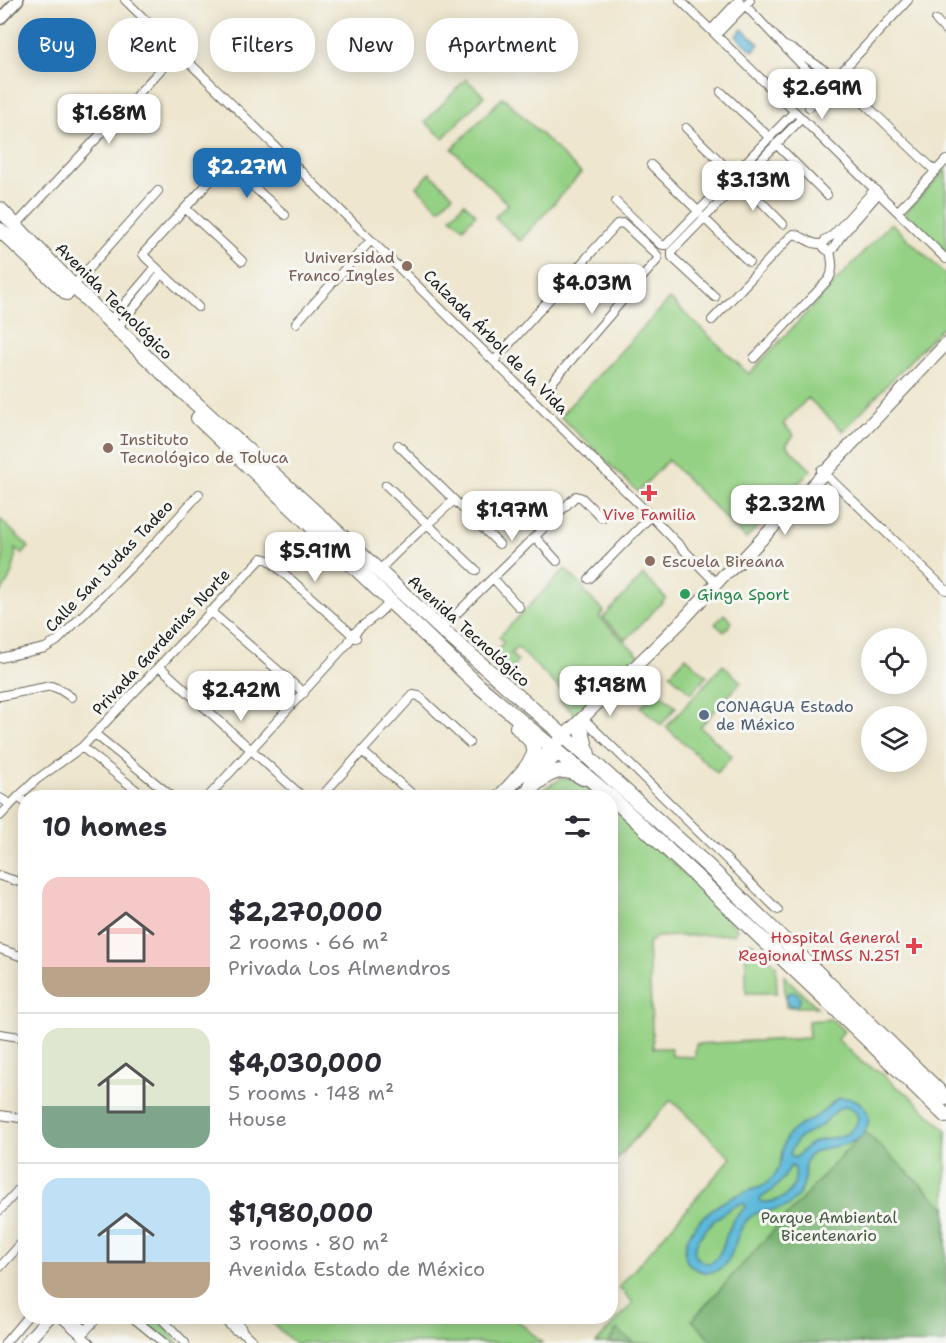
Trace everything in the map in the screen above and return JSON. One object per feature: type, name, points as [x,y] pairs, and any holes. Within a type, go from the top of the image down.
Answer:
[{"type":"main road","name":"Avenida Tecnológico","points":[[0,209],[73,286],[117,321],[169,379],[378,572],[395,596],[441,629],[590,758],[747,902],[946,1098]]},
{"type":"main road","name":"Avenida Tecnológico","points":[[0,230],[395,596],[479,686],[603,790]]},
{"type":"main road","points":[[525,790],[566,739],[584,723],[617,685],[682,621],[720,579],[742,560],[946,336]]},
{"type":"main road","points":[[822,471],[946,344]]},
{"type":"main road","points":[[479,686],[491,702],[531,741],[534,749],[530,763],[506,790]]},
{"type":"main road","points":[[584,723],[590,758]]},
{"type":"main road","points":[[508,790],[556,750]]},
{"type":"main road","points":[[530,790],[550,775],[564,771],[570,771],[601,790]]},
{"type":"main road","name":"Avenida Tecnológico","points":[[618,804],[946,1116]]},
{"type":"main road","points":[[17,1343],[33,1324]]},
{"type":"main road","points":[[26,1343],[43,1324]]},
{"type":"street","points":[[0,19],[18,0]]},
{"type":"street","name":"Calzada Árbol de la Vida","points":[[124,0],[651,516],[720,579]]},
{"type":"street","points":[[680,0],[946,259]]},
{"type":"street","points":[[809,108],[908,0]]},
{"type":"street","points":[[713,33],[745,2],[792,56],[826,89]]},
{"type":"street","points":[[936,20],[946,31]]},
{"type":"street","points":[[784,45],[836,78]]},
{"type":"street","points":[[16,225],[159,72]]},
{"type":"street","points":[[721,92],[827,195]]},
{"type":"street","points":[[865,104],[935,171]]},
{"type":"street","points":[[715,297],[671,254],[702,215],[798,116]]},
{"type":"street","points":[[686,128],[783,224]]},
{"type":"street","points":[[198,307],[143,256],[230,159],[285,215]]},
{"type":"street","points":[[898,211],[946,160]]},
{"type":"street","points":[[651,165],[749,262]]},
{"type":"street","points":[[73,286],[158,191]]},
{"type":"street","points":[[712,320],[794,234],[813,244],[835,248],[877,191]]},
{"type":"street","points":[[616,202],[663,245],[669,243],[702,215]]},
{"type":"street","points":[[185,208],[242,261]]},
{"type":"street","points":[[494,361],[617,225],[625,224],[657,255],[658,259],[549,386]]},
{"type":"street","points":[[296,323],[371,240]]},
{"type":"street","points":[[754,358],[829,279],[832,268],[826,247]]},
{"type":"street","points":[[117,321],[159,270]]},
{"type":"street","points":[[398,445],[499,544]]},
{"type":"street","points":[[822,471],[946,590]]},
{"type":"street","points":[[386,485],[476,570]]},
{"type":"street","name":"Calle San Judas Tadeo","points":[[0,658],[45,648],[57,641],[157,541],[198,494]]},
{"type":"street","points":[[441,629],[576,496],[581,497],[602,518]]},
{"type":"street","points":[[378,572],[402,546],[454,500]]},
{"type":"street","points":[[589,579],[651,516]]},
{"type":"street","points":[[535,537],[557,561]]},
{"type":"street","name":"Privada Gardenias Norte","points":[[26,790],[42,775],[82,747],[262,558],[267,558],[352,639]]},
{"type":"street","points":[[493,578],[519,607]]},
{"type":"street","points":[[214,790],[352,639],[395,596]]},
{"type":"street","points":[[210,611],[303,693]]},
{"type":"street","points":[[159,666],[294,790]]},
{"type":"street","points":[[0,696],[51,686],[71,697]]},
{"type":"street","points":[[327,790],[415,695],[419,696],[469,743]]},
{"type":"street","points":[[584,723],[778,910]]},
{"type":"street","points":[[95,734],[164,790]]},
{"type":"street","points":[[82,747],[136,790]]},
{"type":"street","points":[[363,752],[408,790]]},
{"type":"street","name":"Privada Gardenias Norte","points":[[0,816],[18,797]]},
{"type":"street","points":[[0,798],[10,804]]},
{"type":"street","points":[[0,876],[18,882]]},
{"type":"street","points":[[0,949],[18,955]]},
{"type":"street","points":[[0,1034],[18,1037]]},
{"type":"street","points":[[0,1115],[18,1118]]},
{"type":"street","points":[[0,1210],[18,1190]]},
{"type":"street","points":[[0,1267],[18,1247]]},
{"type":"street","points":[[4,1343],[21,1324]]},
{"type":"street","points":[[70,1324],[84,1333]]},
{"type":"street","points":[[76,1324],[90,1343]]},
{"type":"street","points":[[84,1333],[92,1324]]},
{"type":"street","points":[[141,1324],[164,1343]]},
{"type":"street","points":[[167,1324],[185,1343]]},
{"type":"street","points":[[229,1324],[255,1343]]},
{"type":"street","points":[[239,1324],[244,1333]]},
{"type":"green space","points":[[466,79],[484,96],[443,138],[425,122]]},
{"type":"green space","points":[[503,97],[581,173],[520,241],[495,217],[508,204],[452,149]]},
{"type":"green space","points":[[946,169],[946,254],[905,213]]},
{"type":"green space","points":[[430,173],[453,195],[439,209],[417,187]]},
{"type":"green space","points":[[464,203],[476,214],[463,228],[451,217]]},
{"type":"green space","points":[[891,223],[946,275],[946,323],[843,431],[808,398],[783,424],[794,435],[786,445],[811,470],[746,539],[668,460],[638,492],[560,416],[670,299],[749,374]]},
{"type":"green space","points":[[0,519],[29,547],[22,555],[15,548],[12,572],[0,593],[3,559]]},
{"type":"green space","points":[[565,569],[604,611],[599,617],[641,657],[577,716],[560,701],[566,695],[517,647],[511,654],[518,661],[506,673],[490,658],[504,642],[499,637]]},
{"type":"green space","points":[[643,575],[666,598],[626,640],[603,618]]},
{"type":"green space","points":[[724,614],[732,622],[724,632],[715,624]]},
{"type":"green space","points":[[686,657],[707,676],[691,693],[670,674]]},
{"type":"green space","points":[[723,665],[741,682],[700,727],[732,756],[717,773],[666,727]]},
{"type":"green space","points":[[656,690],[676,707],[661,725],[641,707]]},
{"type":"green space","points":[[562,778],[577,779],[590,790],[542,790]]},
{"type":"green space","name":"Parque Ambiental Bicentenario","points":[[618,813],[700,888],[698,890],[737,928],[734,934],[655,937],[648,944],[653,1048],[671,1048],[672,1056],[695,1057],[696,1044],[809,1038],[808,1021],[831,1019],[844,1031],[837,1039],[864,1064],[881,1072],[895,1086],[907,1093],[946,1130],[946,1343],[596,1343],[614,1324],[618,1324],[618,1319],[633,1303],[619,1287],[731,1158],[671,1100],[618,1157]]},
{"type":"green space","points":[[752,942],[776,965],[777,993],[746,993],[746,943]]},
{"type":"green space","points":[[784,976],[817,1007],[786,1007]]},
{"type":"green space","points":[[864,1131],[946,1208],[946,1343],[714,1343],[692,1320]]},
{"type":"green space","points":[[147,1324],[163,1324],[178,1343],[170,1343]]},
{"type":"green space","points":[[274,1324],[522,1324],[542,1343],[294,1343]]},
{"type":"green space","points":[[617,1329],[634,1343],[608,1343]]},
{"type":"water","points":[[742,29],[759,44],[753,51],[736,36]]},
{"type":"water","points":[[793,992],[798,994],[800,999],[798,1004],[793,1006],[788,1004],[786,999],[788,994]]},
{"type":"water","points":[[839,1098],[853,1099],[864,1107],[868,1114],[868,1123],[864,1133],[849,1143],[823,1149],[808,1158],[803,1184],[797,1197],[785,1207],[761,1212],[749,1218],[740,1232],[730,1257],[720,1269],[705,1272],[690,1265],[685,1253],[693,1228],[706,1214],[722,1203],[766,1184],[779,1167],[783,1146],[792,1131],[821,1113]],"holes":[[[848,1107],[858,1117],[849,1132],[812,1143],[794,1158],[790,1154],[798,1139],[822,1125],[839,1108]],[[791,1166],[795,1168],[794,1184],[791,1190],[782,1198],[761,1202],[760,1199],[783,1180]],[[743,1203],[746,1207],[732,1222],[716,1258],[706,1263],[697,1258],[695,1247],[698,1240],[722,1214]]]},
{"type":"place","name":"Universidad Franco Ingles","points":[[407,266]]},
{"type":"place","name":"Instituto Tecnológico de Toluca","points":[[108,448]]},
{"type":"place","name":"Vive Familia","points":[[649,493]]},
{"type":"place","name":"Escuela Bireana","points":[[650,561]]},
{"type":"place","name":"Ginga Sport","points":[[685,594]]},
{"type":"place","name":"CONAGUA Estado de México","points":[[704,715]]},
{"type":"place","name":"Hospital General Regional IMSS N.251","points":[[914,946]]}]
